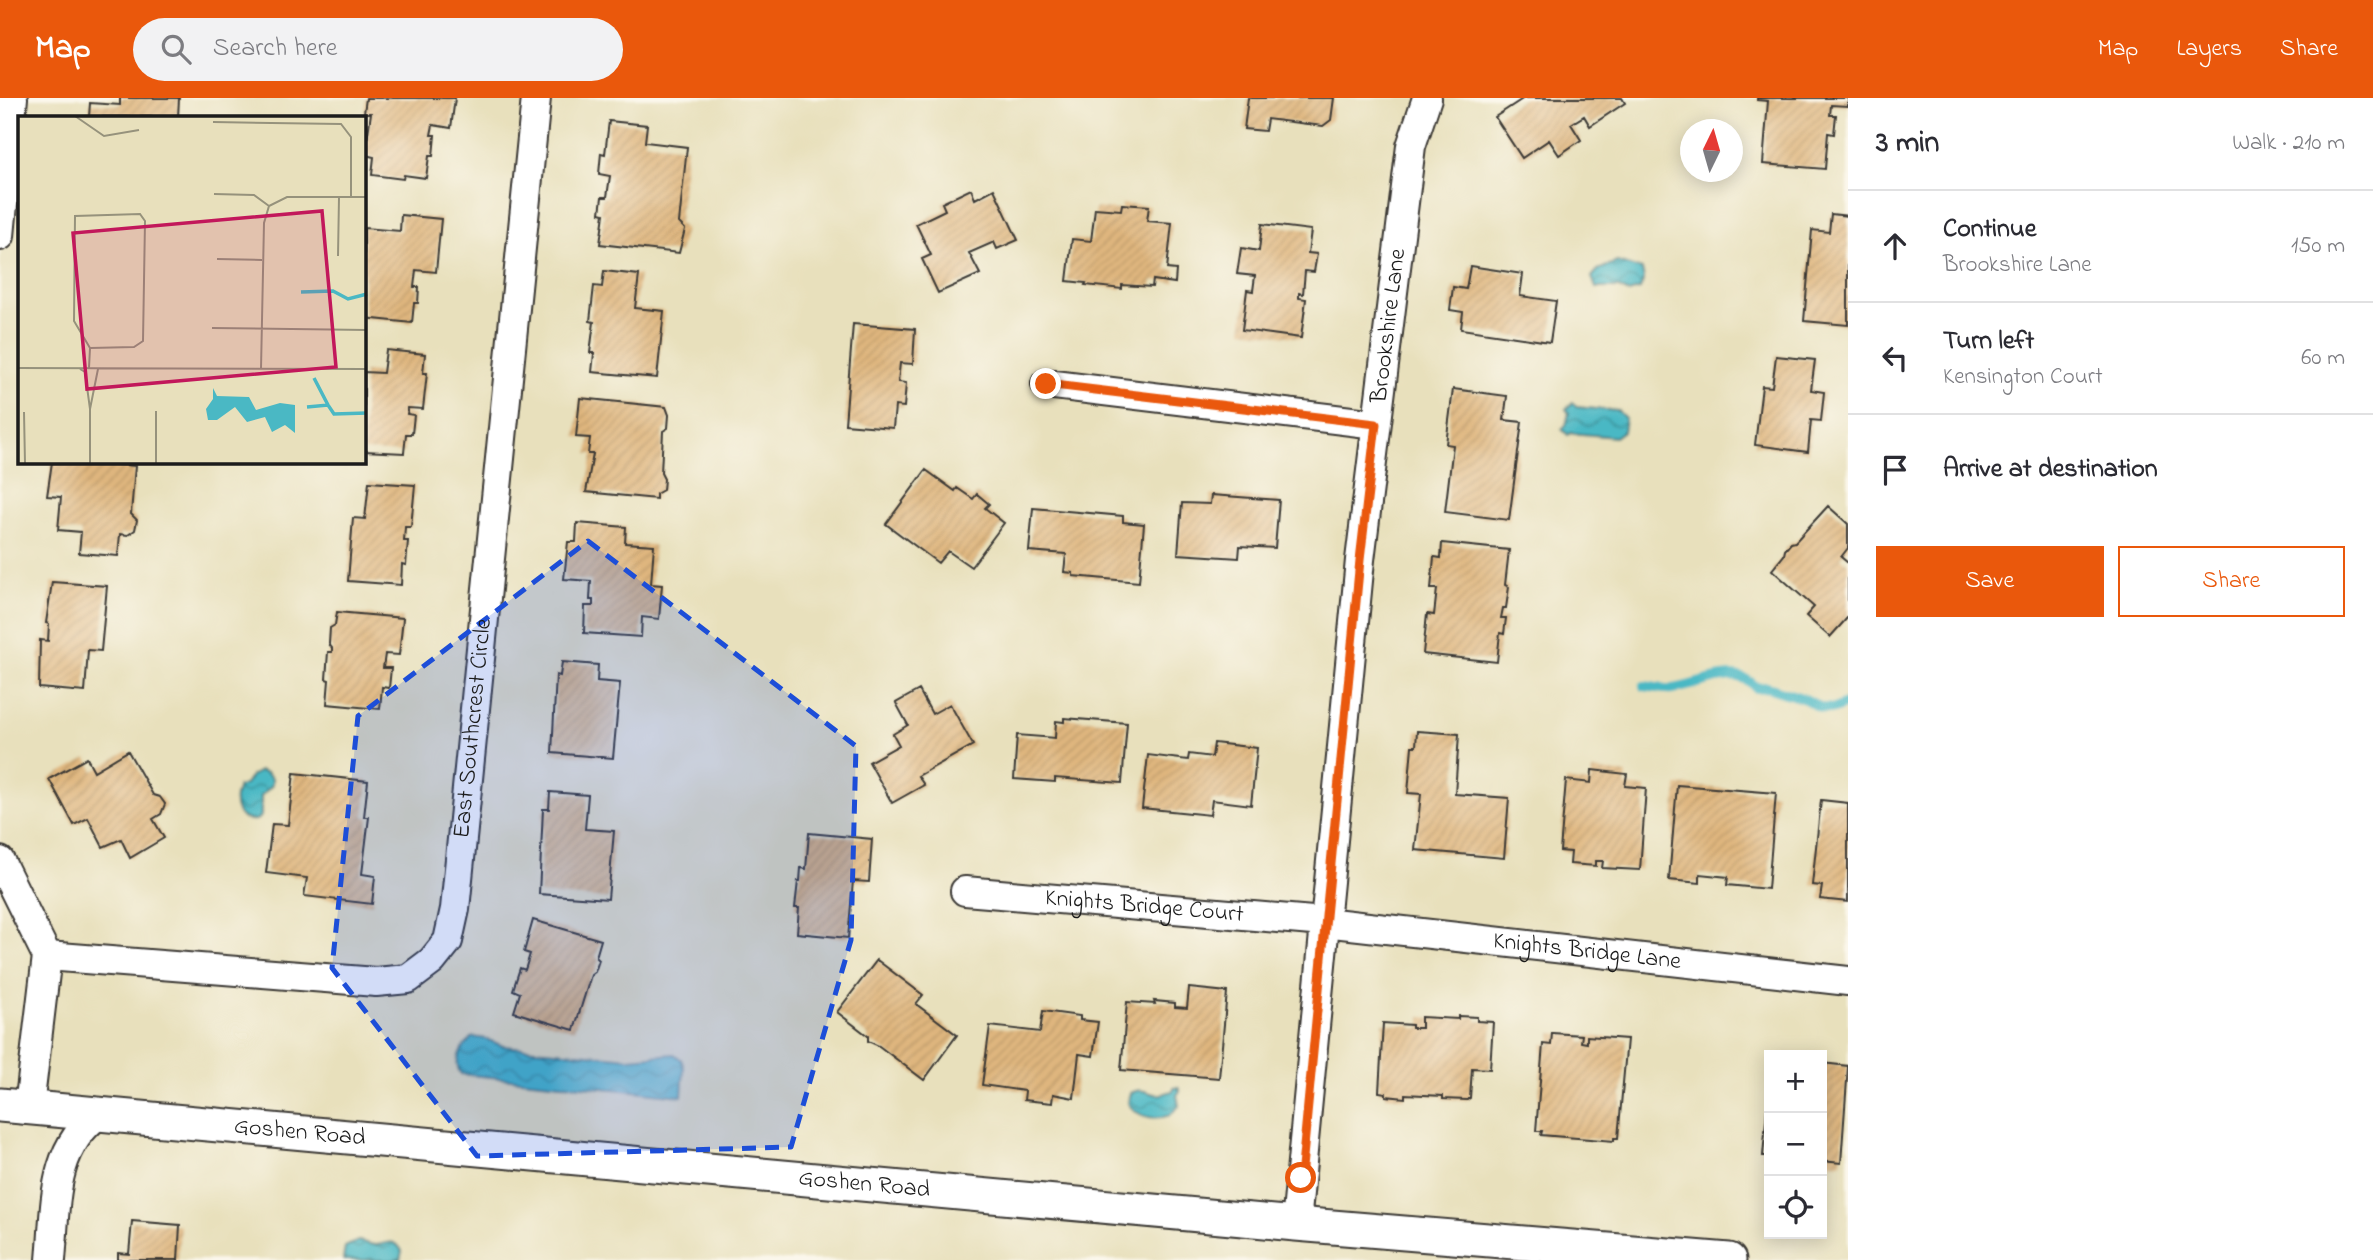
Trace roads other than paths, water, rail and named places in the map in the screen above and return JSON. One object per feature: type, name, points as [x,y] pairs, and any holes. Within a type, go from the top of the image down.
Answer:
[{"type":"street","points":[[0,236],[13,98]]},
{"type":"street","name":"East Southcrest Circle","points":[[47,956],[376,982],[408,979],[432,961],[448,941],[456,909],[536,98]]},
{"type":"street","name":"Brookshire Lane","points":[[1296,1224],[1324,922],[1376,424],[1411,146],[1427,98]]},
{"type":"street","points":[[1046,384],[1376,424]]},
{"type":"street","points":[[0,861],[47,956],[15,1106]]},
{"type":"street","name":"Knights Bridge Court","points":[[965,891],[1324,922]]},
{"type":"street","name":"Knights Bridge Lane","points":[[1324,922],[1848,981]]},
{"type":"street","name":"Goshen Road","points":[[15,1106],[1296,1224],[1729,1260]]},
{"type":"street","points":[[51,1260],[60,1169],[86,1123],[99,1114]]},
{"type":"water","points":[[1617,262],[1642,270],[1644,279],[1640,289],[1629,293],[1619,288],[1596,288],[1592,277],[1598,270]]},
{"type":"water","points":[[1573,403],[1576,407],[1618,411],[1625,418],[1623,431],[1615,437],[1571,433],[1568,435],[1562,429],[1566,426],[1569,413],[1566,409]]},
{"type":"water","points":[[260,771],[267,773],[272,779],[272,785],[261,796],[261,816],[256,820],[249,820],[239,815],[236,810],[236,793],[238,787],[245,785],[251,776]]},
{"type":"water","points":[[473,1037],[503,1046],[629,1058],[674,1054],[681,1059],[684,1068],[682,1096],[461,1074],[458,1059],[462,1049]]},
{"type":"water","points":[[1178,1087],[1179,1106],[1170,1115],[1141,1115],[1128,1103],[1131,1093],[1135,1091],[1159,1095]]},
{"type":"water","points":[[358,1241],[376,1245],[396,1244],[402,1251],[400,1260],[343,1260],[345,1247]]},
{"type":"waterway","points":[[1644,686],[1672,689],[1728,676],[1748,680],[1756,688],[1767,687],[1805,699],[1821,708],[1834,709],[1848,703]]}]
